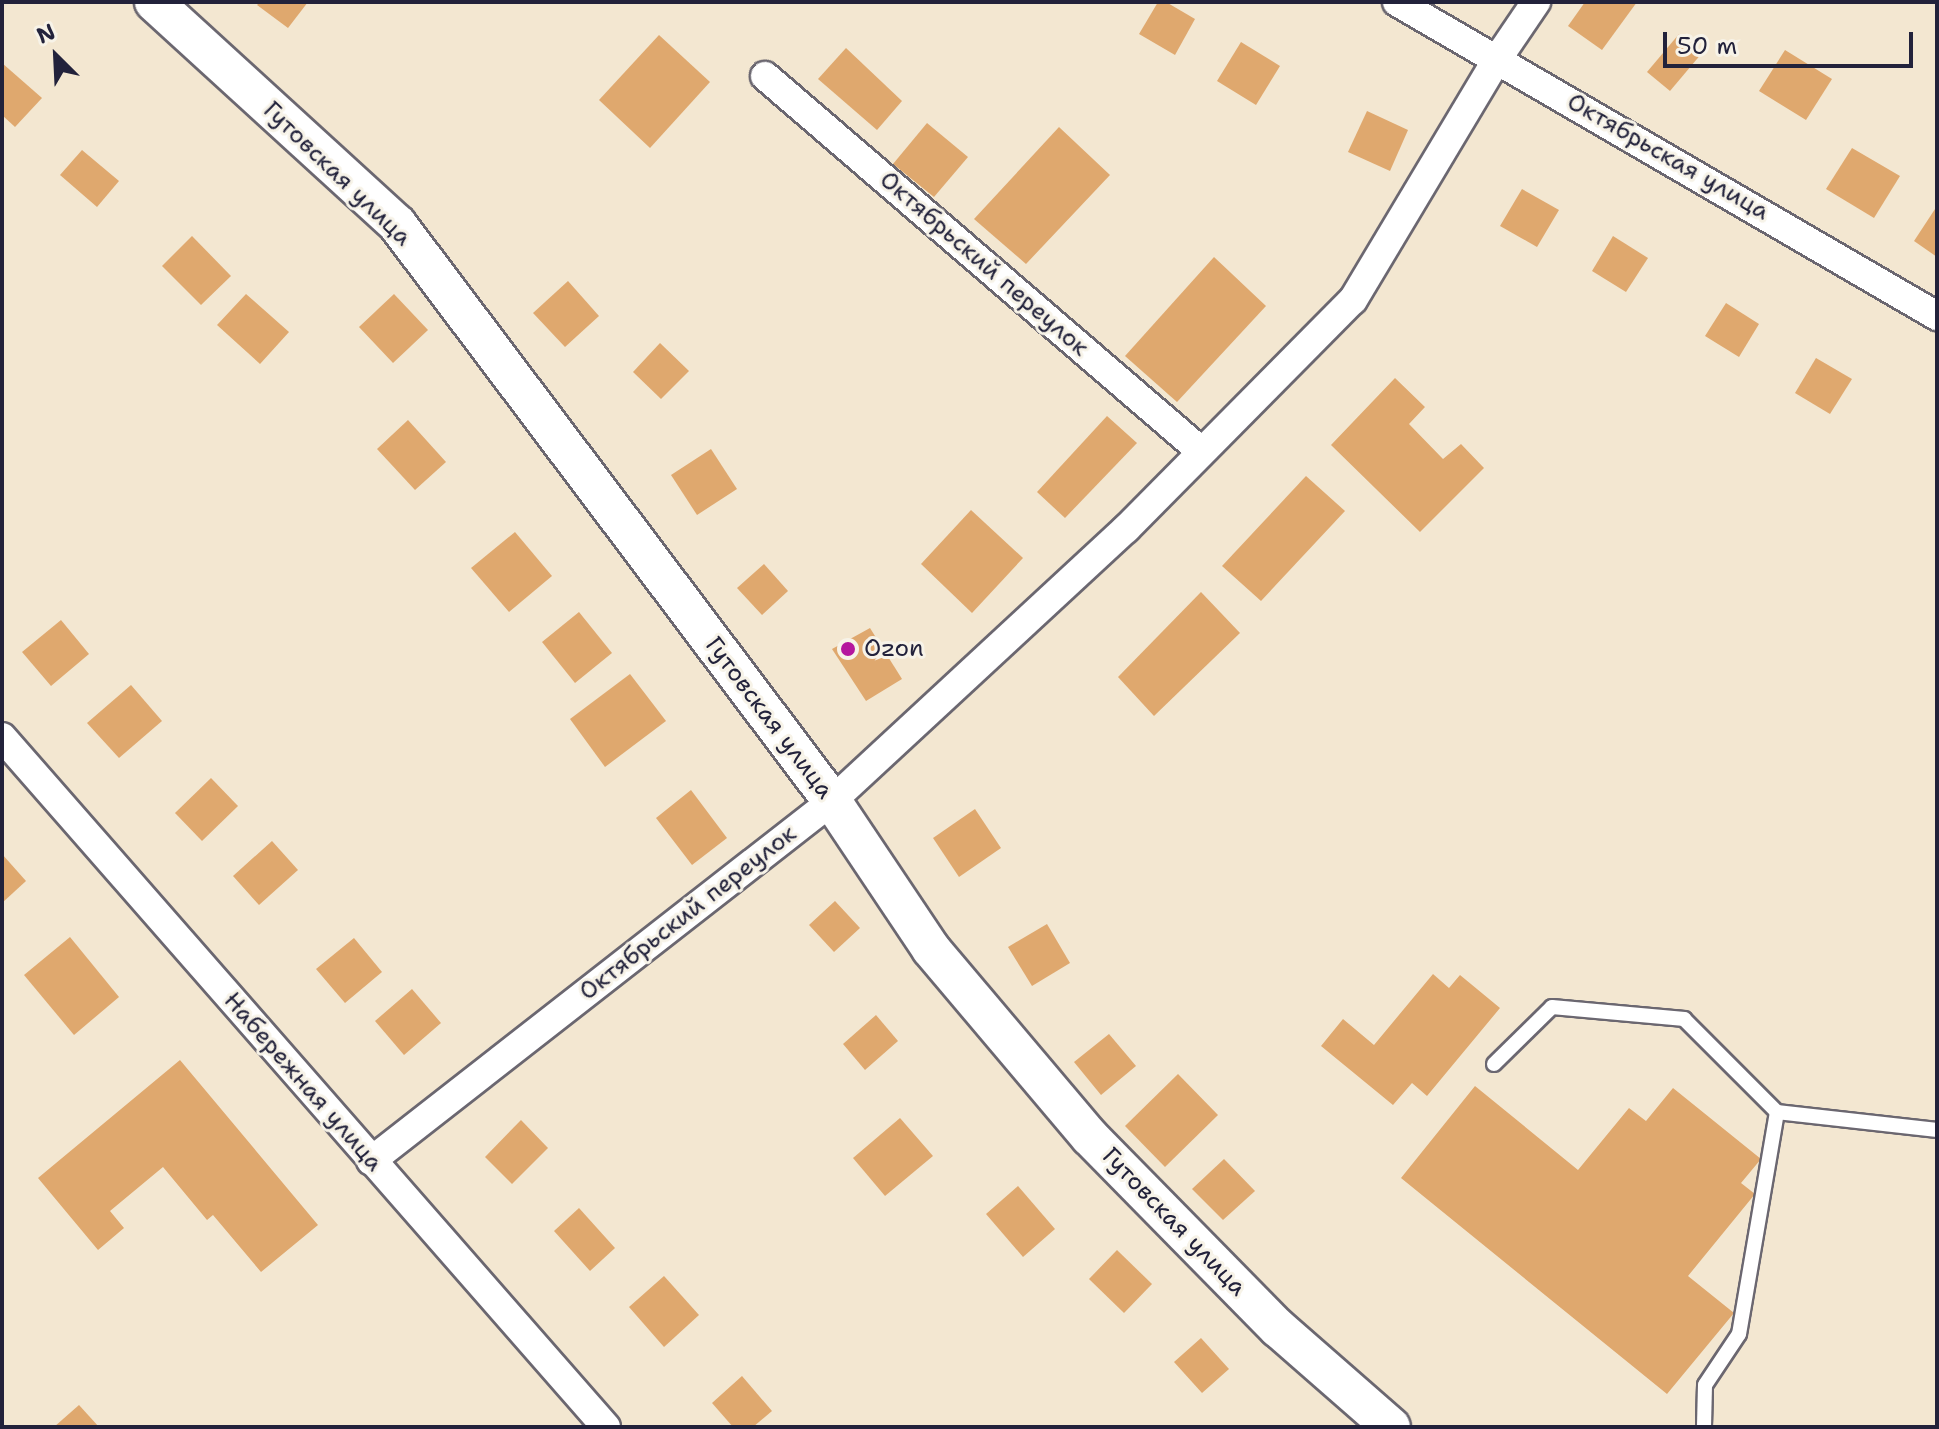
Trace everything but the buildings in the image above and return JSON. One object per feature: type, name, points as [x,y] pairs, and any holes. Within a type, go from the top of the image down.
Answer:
[{"type":"street","name":"Гутовская улица","points":[[154,2],[397,224],[832,801],[931,949],[1090,1137],[1278,1328],[1391,1427]]},
{"type":"street","name":"Октябрьская улица","points":[[1397,2],[1937,316]]},
{"type":"street","name":"Октябрьский переулок","points":[[371,1161],[832,801],[1126,529],[1353,300],[1498,58],[1536,2]]},
{"type":"street","name":"Октябрьский переулок","points":[[765,76],[1202,452]]},
{"type":"street","name":"Набережная улица","points":[[2,737],[606,1427]]},
{"type":"lane","points":[[1494,1064],[1552,1007],[1684,1019],[1777,1112],[1937,1130]]},
{"type":"lane","points":[[1704,1427],[1705,1385],[1739,1334],[1777,1112]]},
{"type":"place","name":"Ozon","points":[[848,649]]}]
